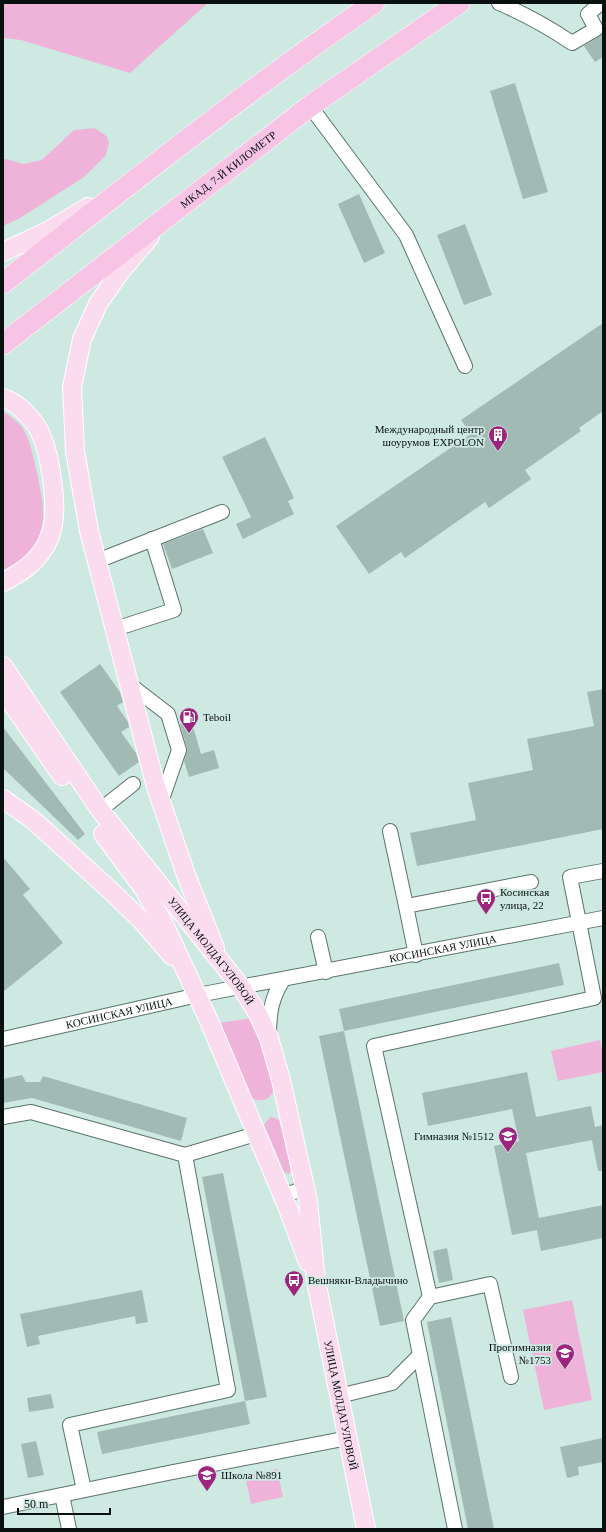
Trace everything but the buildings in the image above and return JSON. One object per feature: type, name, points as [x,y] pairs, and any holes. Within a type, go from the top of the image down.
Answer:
[{"type":"highway","points":[[330,33],[364,3]]},
{"type":"highway","points":[[3,283],[159,161],[330,33],[374,3]]},
{"type":"highway","name":"МКАД, 7-Й КИЛОМЕТР","points":[[3,344],[188,199],[310,106],[459,3]]},
{"type":"main road","points":[[3,252],[46,232],[159,161]]},
{"type":"main road","points":[[188,199],[151,236],[120,272],[98,304],[82,339],[72,388],[74,451],[89,531],[161,802],[186,875],[202,911],[221,964]]},
{"type":"main road","points":[[3,398],[7,399],[23,410],[36,425],[44,445],[51,471],[55,503],[53,526],[45,545],[34,561],[20,573],[3,582]]},
{"type":"main road","name":"УЛИЦА МОЛДАГУЛОВОЙ","points":[[3,666],[100,810],[241,988],[258,1014],[269,1038],[281,1080],[308,1201],[316,1281],[366,1529]]},
{"type":"main road","name":"УЛИЦА МОЛДАГУЛОВОЙ","points":[[3,691],[108,841],[143,888],[164,924],[198,996],[316,1281]]},
{"type":"main road","points":[[3,799],[33,820],[111,891],[141,920],[187,973]]},
{"type":"street","points":[[499,3],[550,27],[572,44],[596,29],[588,14],[601,3]]},
{"type":"street","points":[[310,106],[406,236],[465,366]]},
{"type":"street","points":[[97,561],[222,512]]},
{"type":"street","points":[[115,629],[174,610],[152,539]]},
{"type":"street","points":[[129,684],[168,714],[179,750],[161,802]]},
{"type":"street","points":[[100,810],[133,784]]},
{"type":"street","points":[[390,831],[416,955]]},
{"type":"street","points":[[430,1297],[374,1046],[599,999],[570,877],[603,870]]},
{"type":"street","points":[[406,906],[531,882]]},
{"type":"street","name":"КОСИНСКАЯ УЛИЦА","points":[[3,1038],[198,996],[603,918]]},
{"type":"street","points":[[318,937],[326,972]]},
{"type":"street","points":[[269,1038],[269,1016],[271,1005],[283,980]]},
{"type":"street","points":[[3,1117],[30,1112],[185,1155],[256,1134]]},
{"type":"street","points":[[84,1490],[70,1425],[228,1390],[185,1155]]},
{"type":"street","points":[[279,1189],[283,1192],[294,1193],[304,1183]]},
{"type":"street","points":[[455,1529],[413,1320],[430,1297],[490,1284],[511,1377]]},
{"type":"street","points":[[339,1396],[392,1383],[420,1355]]},
{"type":"street","points":[[3,1507],[348,1438]]},
{"type":"street","points":[[62,1495],[68,1529]]},
{"type":"shaded area","points":[[3,3],[208,3],[130,73],[21,40],[3,38]]},
{"type":"shaded area","points":[[95,128],[106,136],[109,142],[106,155],[84,177],[20,218],[3,226],[3,160],[6,159],[23,164],[42,160],[74,130]]},
{"type":"shaded area","points":[[3,412],[22,427],[28,438],[43,504],[43,523],[36,542],[30,552],[11,568],[3,571]]},
{"type":"shaded area","points":[[252,1018],[274,1086],[272,1094],[266,1099],[262,1100],[254,1099],[250,1096],[219,1023]]},
{"type":"shaded area","points":[[600,1040],[603,1055],[603,1072],[558,1081],[551,1051]]},
{"type":"shaded area","points":[[270,1117],[279,1120],[292,1169],[289,1174],[284,1172],[264,1125]]},
{"type":"shaded area","points":[[572,1300],[592,1400],[544,1410],[523,1310]]},
{"type":"shaded area","points":[[277,1469],[283,1497],[251,1504],[245,1476]]},
{"type":"place","name":"Международный центр шоурумов EXPOLON","points":[[498,452]]},
{"type":"place","name":"Teboil","points":[[189,734]]},
{"type":"place","name":"Косинская улица, 22","points":[[486,915]]},
{"type":"place","name":"Гимназия №1512","points":[[508,1153]]},
{"type":"place","name":"Вешняки-Владычино","points":[[294,1297]]},
{"type":"place","name":"Прогимназия №1753","points":[[565,1370]]},
{"type":"place","name":"Школа №891","points":[[207,1492]]}]
